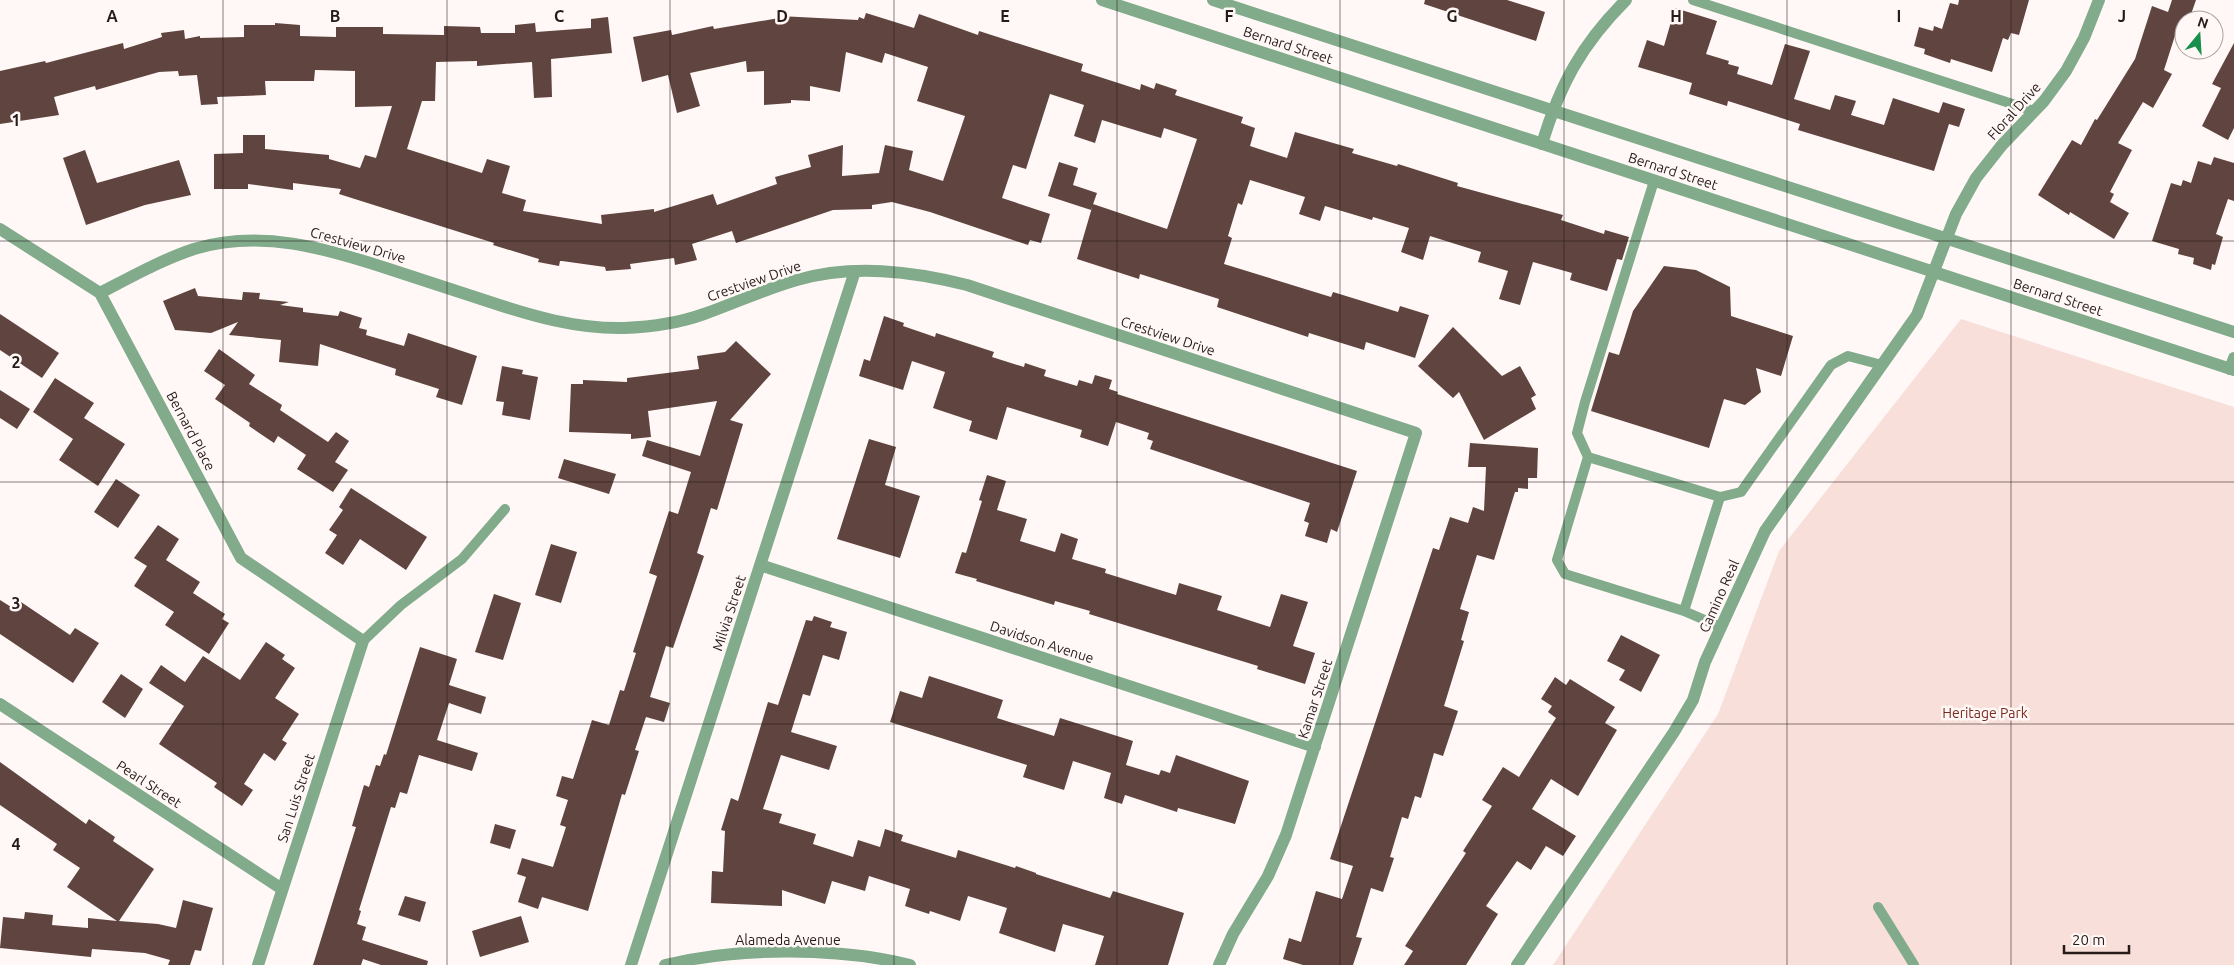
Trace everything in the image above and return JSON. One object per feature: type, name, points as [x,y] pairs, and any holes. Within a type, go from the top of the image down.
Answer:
[{"type":"street","name":"Bernard Street","points":[[1102,0],[1934,272],[2233,366]]},
{"type":"street","name":"Bernard Street","points":[[1212,0],[2234,332]]},
{"type":"street","points":[[1542,144],[1552,110],[1580,55],[1607,19],[1626,0]]},
{"type":"street","name":"Floral Drive","points":[[1947,238],[1956,214],[1976,178],[2066,71],[2084,38],[2099,0]]},
{"type":"street","name":"Bernard Place","points":[[0,229],[100,293],[242,558],[363,641]]},
{"type":"street","name":"Camino Real","points":[[1517,965],[1674,732],[1693,700],[1705,662],[1765,531],[1917,315],[1947,238]]},
{"type":"street","name":"Crestview Drive","points":[[100,293],[159,262],[196,249],[230,242],[265,240],[304,244],[339,253],[542,319],[588,327],[625,328],[661,324],[702,315],[799,280],[855,271],[887,271],[928,275],[967,285],[1416,433]]},
{"type":"street","name":"Milvia Street","points":[[631,965],[855,271]]},
{"type":"street","name":"Kamar Street","points":[[1219,965],[1234,934],[1268,876],[1286,835],[1416,433]]},
{"type":"street","name":"Davidson Avenue","points":[[760,565],[1315,747]]},
{"type":"street","name":"San Luis Street","points":[[258,965],[363,641]]},
{"type":"street","name":"Pearl Street","points":[[0,704],[282,889]]},
{"type":"street","name":"Alameda Avenue","points":[[665,965],[732,955],[795,952],[848,955],[910,965]]},
{"type":"lane","points":[[1692,0],[2034,111]]},
{"type":"lane","points":[[1654,181],[1583,410],[1577,434],[1588,457],[1557,560],[1565,574],[1684,611],[1721,627]]},
{"type":"lane","points":[[1588,457],[1720,497],[1741,492],[1831,365],[1848,356],[1882,365]]},
{"type":"lane","points":[[1684,611],[1720,497]]},
{"type":"lane","points":[[363,641],[401,605],[462,560],[505,509]]},
{"type":"lane","points":[[1878,907],[1914,965]]},
{"type":"green space","name":"Heritage Park","points":[[1961,319],[2234,407],[2234,965],[1553,965],[1718,714],[1779,551]]},
{"type":"building","points":[[1425,0],[1507,0],[1545,12],[1536,41],[1424,4]]},
{"type":"building","points":[[1959,0],[2029,0],[2019,35],[2011,33],[2008,40],[2003,38],[1992,72],[1951,59],[1950,63],[1924,54],[1925,49],[1914,46],[1919,27],[1933,31],[1934,26],[1942,29],[1950,3],[1958,5]]},
{"type":"building","points":[[2172,0],[2196,0],[2192,10],[2174,10],[2174,39],[2164,70],[2172,74],[2153,108],[2143,102],[2118,143],[2132,150],[2110,192],[2114,194],[2110,202],[2129,213],[2114,239],[2070,212],[2069,215],[2038,195],[2072,140],[2081,145],[2095,119],[2097,120],[2135,59],[2152,6],[2168,12]]},
{"type":"building","points":[[1675,8],[1717,21],[1706,54],[1729,61],[1728,64],[1739,67],[1737,74],[1772,85],[1785,44],[1810,51],[1794,99],[1830,110],[1835,95],[1856,101],[1851,115],[1884,125],[1893,98],[1939,113],[1943,102],[1965,109],[1959,127],[1949,124],[1934,171],[1798,130],[1800,124],[1728,101],[1727,106],[1689,94],[1692,83],[1638,67],[1647,40],[1664,46]]},
{"type":"building","points":[[866,13],[914,28],[919,14],[978,35],[979,31],[1083,64],[1081,71],[1140,90],[1141,84],[1154,89],[1156,83],[1177,90],[1175,95],[1243,117],[1241,123],[1255,128],[1250,146],[1287,158],[1295,132],[1354,149],[1352,153],[1397,166],[1398,164],[1458,183],[1457,186],[1563,215],[1561,220],[1604,234],[1605,230],[1629,237],[1622,260],[1617,259],[1607,291],[1570,280],[1572,273],[1533,262],[1520,305],[1499,299],[1508,271],[1478,262],[1481,252],[1430,236],[1423,260],[1401,252],[1409,228],[1373,217],[1372,220],[1325,206],[1320,221],[1299,214],[1305,197],[1250,180],[1242,205],[1238,203],[1228,236],[1232,238],[1224,264],[1331,297],[1333,292],[1398,312],[1400,306],[1429,315],[1415,358],[1366,342],[1364,350],[1309,333],[1308,337],[1217,307],[1219,299],[1140,274],[1139,279],[1077,259],[1093,204],[1167,229],[1197,139],[1164,128],[1161,138],[1102,120],[1095,143],[1074,136],[1084,105],[1050,94],[1026,169],[1013,165],[1002,198],[1050,214],[1041,243],[1030,240],[1028,245],[930,212],[892,202],[872,205],[872,209],[833,210],[736,243],[732,231],[692,244],[697,260],[675,265],[674,258],[630,264],[631,269],[606,271],[605,267],[562,261],[560,261],[559,266],[538,262],[539,259],[493,245],[494,243],[339,194],[341,189],[293,183],[293,190],[248,184],[248,189],[214,189],[214,154],[243,153],[243,135],[265,135],[265,149],[329,155],[329,159],[360,168],[365,155],[376,158],[392,106],[355,107],[355,71],[315,70],[314,81],[265,81],[266,95],[217,97],[218,104],[201,105],[197,75],[179,76],[178,71],[159,72],[96,90],[95,86],[54,97],[59,115],[0,124],[0,71],[45,61],[46,63],[123,43],[124,49],[162,37],[161,33],[184,30],[185,39],[200,36],[200,38],[244,37],[244,25],[275,25],[275,23],[300,25],[300,36],[336,37],[336,27],[383,27],[383,34],[444,35],[444,26],[480,27],[481,33],[515,33],[515,25],[535,23],[536,32],[591,28],[591,19],[608,17],[612,53],[551,59],[552,97],[534,98],[532,62],[477,66],[477,61],[436,62],[435,101],[422,101],[407,149],[482,173],[487,159],[510,166],[502,193],[526,200],[523,211],[602,224],[601,215],[654,209],[654,212],[713,194],[717,205],[777,184],[775,177],[811,167],[808,155],[843,145],[842,176],[879,173],[885,145],[913,151],[909,170],[943,181],[965,116],[917,101],[928,67],[885,53],[882,63],[846,52],[840,92],[810,86],[810,101],[791,100],[791,103],[764,105],[764,71],[747,72],[746,61],[690,73],[700,106],[677,113],[668,75],[642,82],[633,37],[671,30],[672,35],[713,26],[714,29],[779,18],[779,16],[858,20],[859,17],[864,19]]},
{"type":"building","points":[[2234,43],[2234,128],[2228,140],[2202,126],[2221,88],[2212,84]]},
{"type":"building","points":[[85,150],[97,183],[179,160],[191,195],[145,205],[86,225],[63,158]]},
{"type":"building","points":[[2214,157],[2234,163],[2234,201],[2228,199],[2216,234],[2223,237],[2215,265],[2212,264],[2211,270],[2193,264],[2194,258],[2178,254],[2179,249],[2152,241],[2171,183],[2181,186],[2183,180],[2191,183],[2198,161],[2211,165]]},
{"type":"building","points":[[1059,162],[1078,168],[1073,185],[1097,193],[1091,210],[1048,196]]},
{"type":"building","points":[[1664,266],[1696,270],[1730,287],[1731,316],[1793,336],[1781,376],[1756,368],[1761,392],[1745,405],[1724,399],[1709,448],[1591,411],[1609,352],[1619,355],[1633,311]]},
{"type":"building","points":[[195,288],[198,296],[242,300],[243,292],[260,293],[259,299],[289,302],[280,305],[303,308],[303,312],[338,316],[340,311],[362,318],[359,328],[367,330],[366,335],[404,346],[408,333],[477,356],[462,405],[436,397],[439,389],[395,375],[396,369],[320,344],[318,366],[279,362],[281,340],[229,335],[238,322],[211,333],[175,330],[163,301]]},
{"type":"building","points":[[0,314],[59,353],[42,378],[0,350]]},
{"type":"building","points":[[884,316],[904,323],[903,326],[935,337],[936,333],[994,352],[992,357],[1024,367],[1025,363],[1046,370],[1044,376],[1077,386],[1079,380],[1092,384],[1095,375],[1112,380],[1109,389],[1118,392],[1117,394],[1357,471],[1337,532],[1331,529],[1327,543],[1305,536],[1309,523],[1304,521],[1310,503],[1150,449],[1153,441],[1147,439],[1149,433],[1116,422],[1108,446],[1080,437],[1082,430],[1007,407],[997,440],[969,431],[972,421],[933,408],[945,372],[912,361],[903,390],[859,376],[864,359],[870,361]]},
{"type":"building","points":[[1453,327],[1502,376],[1520,366],[1536,395],[1531,398],[1536,409],[1484,440],[1459,392],[1453,398],[1418,366]]},
{"type":"building","points":[[736,341],[771,374],[730,420],[743,424],[717,510],[711,508],[697,553],[704,556],[673,648],[666,646],[650,697],[670,703],[664,722],[646,717],[635,750],[639,751],[625,795],[622,794],[588,911],[542,897],[538,909],[518,902],[526,877],[517,874],[522,858],[553,867],[566,827],[560,825],[568,800],[556,796],[562,776],[573,779],[592,720],[609,725],[620,690],[624,691],[636,653],[633,652],[657,576],[649,573],[669,511],[678,514],[691,472],[642,456],[647,440],[700,456],[717,401],[648,411],[651,437],[631,439],[631,434],[569,432],[571,384],[583,384],[583,380],[627,382],[627,378],[699,369],[697,356],[725,352]]},
{"type":"building","points":[[219,349],[255,375],[249,384],[282,405],[280,410],[328,442],[336,432],[349,441],[335,462],[348,470],[333,492],[297,469],[306,455],[278,436],[274,443],[249,426],[250,423],[215,399],[225,385],[204,371]]},
{"type":"building","points":[[502,366],[523,370],[522,374],[538,377],[530,420],[502,415],[504,402],[496,401]]},
{"type":"building","points":[[55,378],[94,403],[84,418],[125,444],[98,486],[59,460],[73,439],[33,412]]},
{"type":"building","points":[[0,390],[30,409],[17,429],[0,418]]},
{"type":"building","points":[[869,439],[896,447],[885,485],[920,496],[900,558],[837,539]]},
{"type":"building","points":[[1470,443],[1538,448],[1537,478],[1528,478],[1528,489],[1518,488],[1518,492],[1515,492],[1494,560],[1477,555],[1460,609],[1469,612],[1461,640],[1464,641],[1444,706],[1458,711],[1443,756],[1434,753],[1421,798],[1415,796],[1408,819],[1402,817],[1390,857],[1394,858],[1383,892],[1371,888],[1356,937],[1362,938],[1353,965],[1303,965],[1283,959],[1289,938],[1301,942],[1316,891],[1342,899],[1353,866],[1330,859],[1433,548],[1439,550],[1450,517],[1468,523],[1473,507],[1484,511],[1486,467],[1468,467]]},
{"type":"building","points":[[564,459],[616,474],[609,494],[558,478]]},
{"type":"building","points":[[987,475],[1006,481],[997,510],[1027,519],[1020,541],[1055,552],[1061,533],[1078,539],[1072,559],[1106,569],[1105,573],[1176,595],[1179,583],[1222,596],[1217,610],[1270,627],[1281,594],[1308,602],[1293,646],[1315,653],[1305,684],[1257,669],[1258,666],[1089,614],[1090,611],[1055,601],[1054,605],[955,573],[962,552],[966,553],[982,501],[979,500]]},
{"type":"building","points":[[116,479],[140,495],[118,528],[94,512]]},
{"type":"building","points":[[351,488],[427,537],[406,570],[360,539],[343,565],[325,553],[337,535],[329,530],[343,510],[339,507]]},
{"type":"building","points":[[158,525],[179,539],[166,560],[200,582],[193,593],[225,614],[222,619],[229,623],[209,654],[165,625],[174,612],[134,586],[147,566],[134,558]]},
{"type":"building","points":[[551,544],[577,552],[561,603],[535,595]]},
{"type":"building","points":[[494,594],[521,603],[503,660],[475,652]]},
{"type":"building","points":[[0,600],[16,610],[21,602],[70,635],[75,628],[99,643],[73,683],[0,634]]},
{"type":"building","points":[[814,616],[832,622],[830,627],[847,632],[839,660],[823,655],[810,696],[803,694],[791,732],[837,746],[829,770],[781,755],[763,809],[782,814],[779,823],[816,834],[813,844],[853,857],[858,840],[880,847],[885,829],[903,835],[901,841],[956,858],[958,850],[1015,868],[1016,866],[1110,898],[1113,891],[1184,913],[1168,965],[1095,965],[1104,936],[1063,924],[1055,952],[999,933],[1007,908],[968,896],[960,921],[930,911],[929,914],[905,906],[910,889],[869,876],[865,891],[832,881],[825,904],[782,890],[782,906],[711,903],[712,871],[723,872],[725,831],[721,830],[731,798],[738,801],[768,702],[778,705],[806,620],[812,621]]},
{"type":"building","points":[[1621,635],[1660,655],[1641,692],[1619,680],[1625,670],[1607,661]]},
{"type":"building","points":[[266,642],[285,655],[282,659],[295,668],[275,698],[299,714],[282,740],[287,743],[275,761],[264,753],[244,784],[253,790],[242,806],[214,787],[217,783],[159,744],[184,706],[149,683],[161,665],[185,682],[203,656],[240,680]]},
{"type":"building","points":[[420,647],[457,659],[449,685],[486,697],[481,714],[449,703],[437,740],[478,753],[472,771],[419,755],[407,794],[400,792],[395,808],[391,807],[359,910],[361,911],[357,924],[366,927],[362,940],[428,961],[427,965],[381,965],[363,959],[361,965],[313,965],[356,827],[352,826],[364,785],[369,787],[376,765],[380,766],[384,754],[386,755]]},
{"type":"building","points":[[121,674],[143,689],[125,718],[102,702]]},
{"type":"building","points":[[929,676],[1003,700],[997,718],[1054,736],[1060,718],[1133,741],[1126,765],[1159,775],[1161,770],[1170,773],[1176,755],[1249,781],[1235,824],[1178,808],[1177,812],[1125,795],[1122,804],[1104,798],[1111,773],[1073,761],[1064,790],[1023,777],[1027,765],[890,722],[900,691],[922,698]]},
{"type":"building","points":[[1555,677],[1566,685],[1570,679],[1615,707],[1605,723],[1617,730],[1578,796],[1551,779],[1532,809],[1576,836],[1563,856],[1546,846],[1531,870],[1517,861],[1486,906],[1498,914],[1466,965],[1404,965],[1413,951],[1405,946],[1466,853],[1463,851],[1492,806],[1482,800],[1503,767],[1519,777],[1556,718],[1548,712],[1552,706],[1541,699]]},
{"type":"building","points":[[0,762],[86,824],[89,819],[115,837],[113,841],[154,869],[119,921],[158,924],[176,928],[183,900],[213,908],[201,951],[195,950],[190,965],[168,965],[170,960],[145,953],[92,949],[91,957],[0,948],[3,917],[24,919],[25,912],[53,915],[52,925],[88,928],[88,918],[117,921],[67,887],[80,868],[53,850],[57,844],[0,805]]},
{"type":"building","points":[[495,824],[516,830],[510,849],[490,843]]},
{"type":"building","points":[[405,896],[426,902],[420,922],[398,915]]},
{"type":"building","points":[[521,916],[529,942],[480,957],[472,931]]}]
